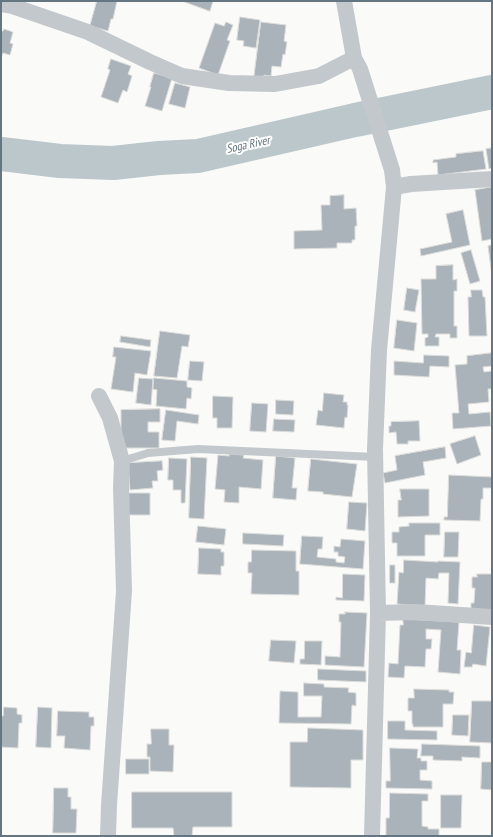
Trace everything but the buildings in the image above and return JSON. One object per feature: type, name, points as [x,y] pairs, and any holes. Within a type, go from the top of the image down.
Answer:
[{"type":"street","points":[[344,1],[357,63],[392,170],[394,187],[379,350],[375,457],[378,613],[372,836]]},
{"type":"street","points":[[1,4],[12,6],[88,32],[182,76],[228,83],[275,84],[319,76],[357,63]]},
{"type":"street","points":[[394,187],[411,184],[492,178]]},
{"type":"street","points":[[100,396],[110,418],[122,461],[121,488],[124,591],[108,836]]},
{"type":"street","points":[[378,613],[416,612],[492,617]]},
{"type":"lane","points":[[122,461],[148,453],[198,449],[375,457]]},
{"type":"waterway","name":"Soga River","points":[[1,154],[60,161],[113,163],[159,158],[198,156],[355,120],[492,92]]}]
